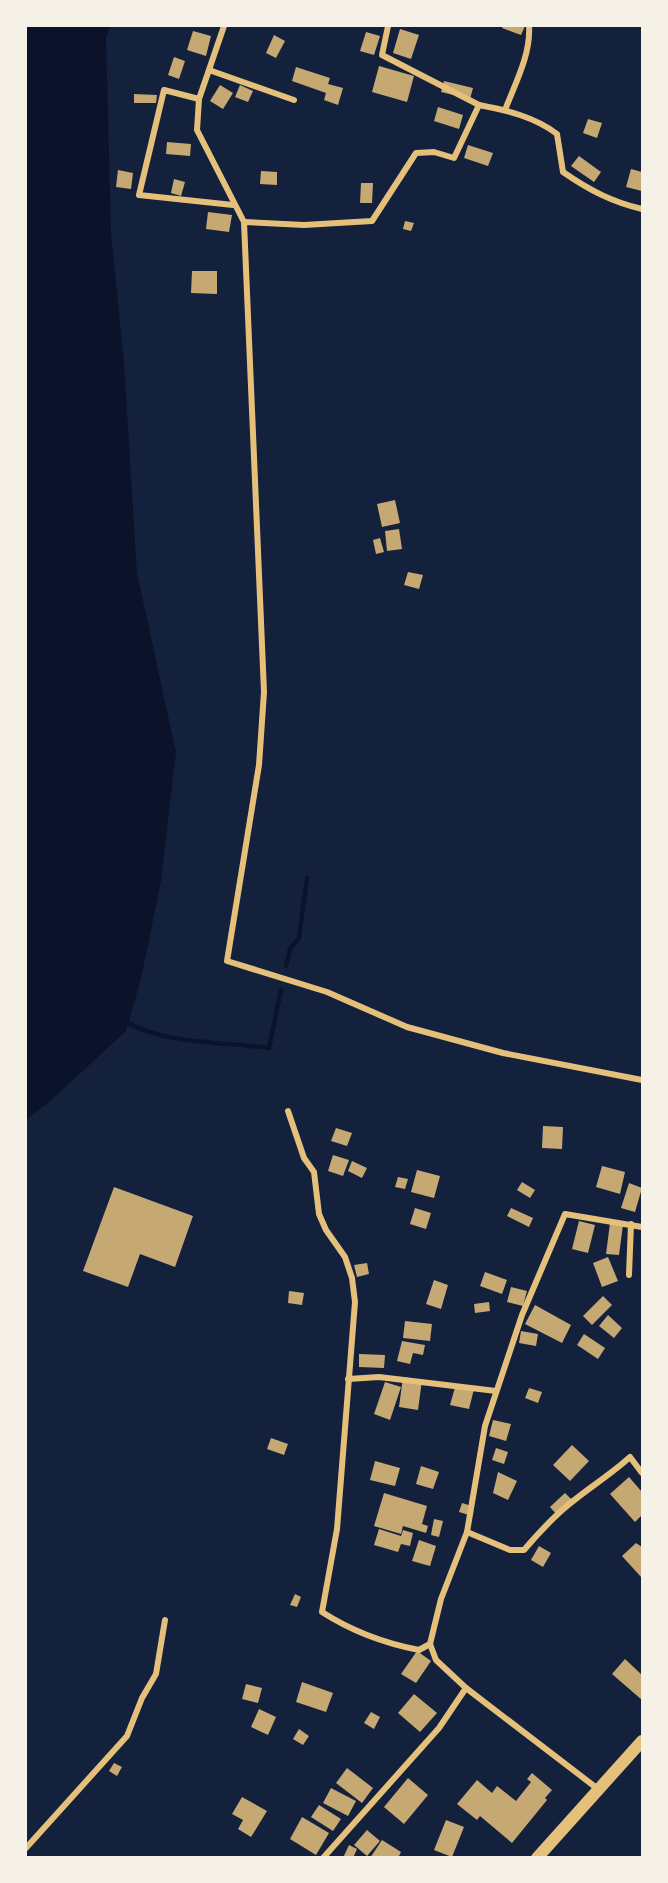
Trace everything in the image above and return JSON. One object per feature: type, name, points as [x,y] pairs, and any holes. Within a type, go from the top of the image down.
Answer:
[{"type":"main road","points":[[537,1857],[642,1741]]},
{"type":"street","points":[[224,26],[199,99],[197,130],[233,205],[244,222],[264,692],[259,765],[227,960],[327,992],[407,1027],[503,1053],[642,1080]]},
{"type":"street","points":[[388,26],[382,55],[479,105],[504,110],[547,126],[557,134],[563,172],[591,192],[618,203],[642,209]]},
{"type":"street","points":[[504,110],[519,74],[528,41],[529,26]]},
{"type":"street","points":[[209,70],[294,100]]},
{"type":"street","points":[[199,99],[164,90],[139,195],[233,205]]},
{"type":"street","points":[[244,222],[303,225],[372,221],[416,153],[434,152],[454,158],[479,105]]},
{"type":"street","points":[[288,1111],[304,1158],[314,1172],[319,1214],[326,1230],[345,1257],[352,1278],[355,1302],[338,1529],[322,1612],[351,1630],[383,1643],[419,1650],[429,1644]]},
{"type":"street","points":[[599,1790],[466,1689],[436,1660],[429,1644],[441,1599],[467,1532],[485,1426],[496,1391],[522,1315],[565,1214],[642,1227]]},
{"type":"street","points":[[629,1275],[630,1224]]},
{"type":"street","points":[[348,1379],[379,1377],[496,1391]]},
{"type":"street","points":[[467,1532],[510,1550],[524,1550],[560,1512],[591,1487],[606,1479],[630,1457],[642,1473]]},
{"type":"street","points":[[26,1848],[127,1736],[142,1698],[156,1674],[165,1620]]},
{"type":"street","points":[[323,1857],[439,1728],[466,1689]]},
{"type":"water","points":[[26,26],[110,26],[106,38],[111,232],[124,362],[137,573],[176,752],[161,881],[141,979],[126,1031],[47,1104],[26,1120]]},
{"type":"building","points":[[503,26],[525,26],[521,35],[502,28]]},
{"type":"building","points":[[400,29],[419,35],[411,59],[393,53]]},
{"type":"building","points":[[193,31],[211,36],[206,56],[187,50]]},
{"type":"building","points":[[366,32],[380,36],[374,55],[360,51]]},
{"type":"building","points":[[274,35],[285,41],[276,58],[266,53]]},
{"type":"building","points":[[174,57],[185,61],[179,79],[168,75]]},
{"type":"building","points":[[379,66],[414,76],[407,102],[372,92]]},
{"type":"building","points":[[296,67],[330,78],[328,84],[343,88],[338,105],[324,100],[326,93],[292,81]]},
{"type":"building","points":[[444,81],[473,88],[470,99],[441,92]]},
{"type":"building","points":[[220,85],[233,93],[223,109],[210,101]]},
{"type":"building","points":[[240,85],[253,91],[248,102],[235,97]]},
{"type":"building","points":[[134,94],[157,95],[156,103],[134,103]]},
{"type":"building","points":[[438,107],[463,115],[459,129],[434,121]]},
{"type":"building","points":[[588,119],[602,123],[597,138],[583,133]]},
{"type":"building","points":[[167,142],[191,144],[190,156],[166,154]]},
{"type":"building","points":[[468,145],[493,153],[488,166],[464,158]]},
{"type":"building","points":[[579,156],[601,172],[594,182],[571,166]]},
{"type":"building","points":[[631,169],[642,172],[642,191],[626,187]]},
{"type":"building","points":[[118,170],[133,173],[131,189],[116,187]]},
{"type":"building","points":[[261,171],[277,172],[277,185],[260,184]]},
{"type":"building","points":[[174,179],[185,182],[181,196],[171,193]]},
{"type":"building","points":[[361,183],[373,183],[372,203],[360,203]]},
{"type":"building","points":[[208,212],[232,215],[229,232],[206,229]]},
{"type":"building","points":[[405,221],[414,223],[411,231],[403,229]]},
{"type":"building","points":[[192,271],[217,271],[217,294],[191,293]]},
{"type":"building","points":[[395,500],[400,523],[382,527],[377,504]]},
{"type":"building","points":[[399,529],[402,549],[387,551],[385,531]]},
{"type":"building","points":[[380,538],[384,552],[376,554],[373,540]]},
{"type":"building","points":[[408,572],[423,575],[419,589],[404,585]]},
{"type":"building","points":[[543,1126],[563,1127],[562,1149],[542,1148]]},
{"type":"building","points":[[336,1128],[352,1133],[347,1146],[331,1141]]},
{"type":"building","points":[[333,1155],[349,1160],[343,1176],[328,1171]]},
{"type":"building","points":[[352,1161],[367,1168],[362,1178],[348,1171]]},
{"type":"building","points":[[602,1166],[625,1172],[620,1194],[596,1187]]},
{"type":"building","points":[[417,1170],[440,1176],[434,1198],[411,1192]]},
{"type":"building","points":[[398,1177],[408,1179],[405,1189],[395,1187]]},
{"type":"building","points":[[522,1182],[535,1190],[530,1198],[517,1190]]},
{"type":"building","points":[[629,1183],[642,1188],[635,1212],[621,1208]]},
{"type":"building","points":[[114,1187],[193,1216],[175,1267],[140,1254],[128,1287],[83,1271]]},
{"type":"building","points":[[415,1208],[431,1213],[426,1229],[410,1224]]},
{"type":"building","points":[[511,1208],[533,1218],[529,1227],[507,1216]]},
{"type":"building","points":[[579,1221],[595,1225],[588,1253],[572,1249]]},
{"type":"building","points":[[610,1223],[623,1225],[619,1255],[606,1254]]},
{"type":"building","points":[[608,1257],[618,1281],[602,1287],[593,1263]]},
{"type":"building","points":[[367,1263],[369,1274],[357,1277],[354,1265]]},
{"type":"building","points":[[485,1272],[507,1280],[502,1294],[480,1286]]},
{"type":"building","points":[[434,1280],[448,1285],[441,1309],[426,1304]]},
{"type":"building","points":[[511,1287],[527,1291],[523,1306],[507,1302]]},
{"type":"building","points":[[289,1291],[304,1293],[302,1305],[288,1303]]},
{"type":"building","points":[[603,1296],[612,1305],[592,1325],[583,1316]]},
{"type":"building","points":[[489,1302],[490,1311],[475,1313],[474,1304]]},
{"type":"building","points":[[535,1305],[571,1325],[562,1343],[525,1324]]},
{"type":"building","points":[[608,1315],[622,1328],[614,1338],[599,1326]]},
{"type":"building","points":[[405,1321],[432,1324],[430,1341],[403,1338]]},
{"type":"building","points":[[521,1331],[538,1334],[536,1346],[519,1343]]},
{"type":"building","points":[[584,1334],[605,1348],[598,1359],[577,1345]]},
{"type":"building","points":[[402,1341],[425,1345],[423,1355],[413,1353],[410,1364],[397,1361]]},
{"type":"building","points":[[359,1354],[385,1355],[384,1368],[359,1367]]},
{"type":"building","points":[[403,1377],[422,1380],[418,1410],[399,1407]]},
{"type":"building","points":[[385,1382],[401,1387],[390,1420],[374,1414]]},
{"type":"building","points":[[456,1384],[474,1389],[469,1409],[450,1405]]},
{"type":"building","points":[[529,1388],[542,1392],[538,1403],[525,1398]]},
{"type":"building","points":[[493,1420],[511,1424],[506,1441],[489,1436]]},
{"type":"building","points":[[271,1438],[288,1444],[284,1455],[267,1449]]},
{"type":"building","points":[[572,1445],[589,1461],[570,1481],[553,1465]]},
{"type":"building","points":[[496,1448],[508,1452],[504,1464],[492,1460]]},
{"type":"building","points":[[375,1461],[400,1468],[395,1486],[370,1480]]},
{"type":"building","points":[[421,1466],[439,1472],[433,1489],[416,1484]]},
{"type":"building","points":[[498,1472],[517,1481],[508,1500],[493,1493]]},
{"type":"building","points":[[629,1477],[642,1492],[642,1515],[635,1522],[610,1494]]},
{"type":"building","points":[[384,1493],[427,1506],[422,1524],[428,1526],[426,1533],[403,1526],[401,1534],[374,1526]]},
{"type":"building","points":[[565,1493],[572,1500],[557,1515],[550,1507]]},
{"type":"building","points":[[462,1503],[472,1506],[469,1515],[459,1512]]},
{"type":"building","points":[[434,1519],[443,1521],[439,1537],[431,1535]]},
{"type":"building","points":[[379,1529],[401,1536],[403,1530],[413,1533],[410,1546],[401,1544],[398,1552],[374,1545]]},
{"type":"building","points":[[419,1540],[436,1546],[430,1566],[412,1561]]},
{"type":"building","points":[[636,1543],[642,1547],[642,1578],[622,1556]]},
{"type":"building","points":[[539,1546],[551,1553],[543,1567],[531,1560]]},
{"type":"building","points":[[295,1594],[301,1597],[297,1607],[290,1605]]},
{"type":"building","points":[[417,1651],[431,1661],[416,1683],[401,1674]]},
{"type":"building","points":[[625,1659],[642,1675],[642,1700],[612,1674]]},
{"type":"building","points":[[302,1682],[333,1693],[326,1712],[296,1702]]},
{"type":"building","points":[[246,1684],[262,1688],[258,1703],[242,1699]]},
{"type":"building","points":[[414,1694],[437,1713],[420,1732],[398,1713]]},
{"type":"building","points":[[259,1709],[276,1717],[268,1735],[251,1727]]},
{"type":"building","points":[[371,1712],[380,1717],[374,1729],[364,1723]]},
{"type":"building","points":[[299,1729],[309,1736],[303,1745],[293,1739]]},
{"type":"building","points":[[114,1763],[122,1767],[117,1776],[109,1771]]},
{"type":"building","points":[[347,1768],[373,1788],[362,1803],[336,1783]]},
{"type":"building","points":[[532,1773],[552,1790],[545,1798],[547,1800],[512,1843],[480,1816],[477,1820],[457,1804],[477,1780],[492,1793],[497,1786],[516,1801],[531,1782],[527,1779]]},
{"type":"building","points":[[408,1778],[428,1795],[404,1824],[384,1807]]},
{"type":"building","points":[[331,1788],[356,1801],[348,1816],[323,1803]]},
{"type":"building","points":[[242,1797],[267,1811],[251,1837],[238,1829],[243,1820],[232,1814]]},
{"type":"building","points":[[319,1805],[341,1819],[333,1831],[311,1817]]},
{"type":"building","points":[[302,1817],[329,1833],[316,1855],[290,1839]]},
{"type":"building","points":[[446,1820],[464,1827],[452,1857],[434,1850]]},
{"type":"building","points":[[367,1830],[380,1841],[367,1856],[354,1845]]},
{"type":"building","points":[[382,1840],[401,1852],[398,1858],[370,1858]]},
{"type":"building","points":[[349,1845],[357,1849],[353,1858],[343,1858]]},
{"type":"waterway","points":[[286,966],[290,949],[299,938],[307,878]]},
{"type":"waterway","points":[[125,1021],[140,1029],[175,1038],[269,1048],[281,990]]}]
